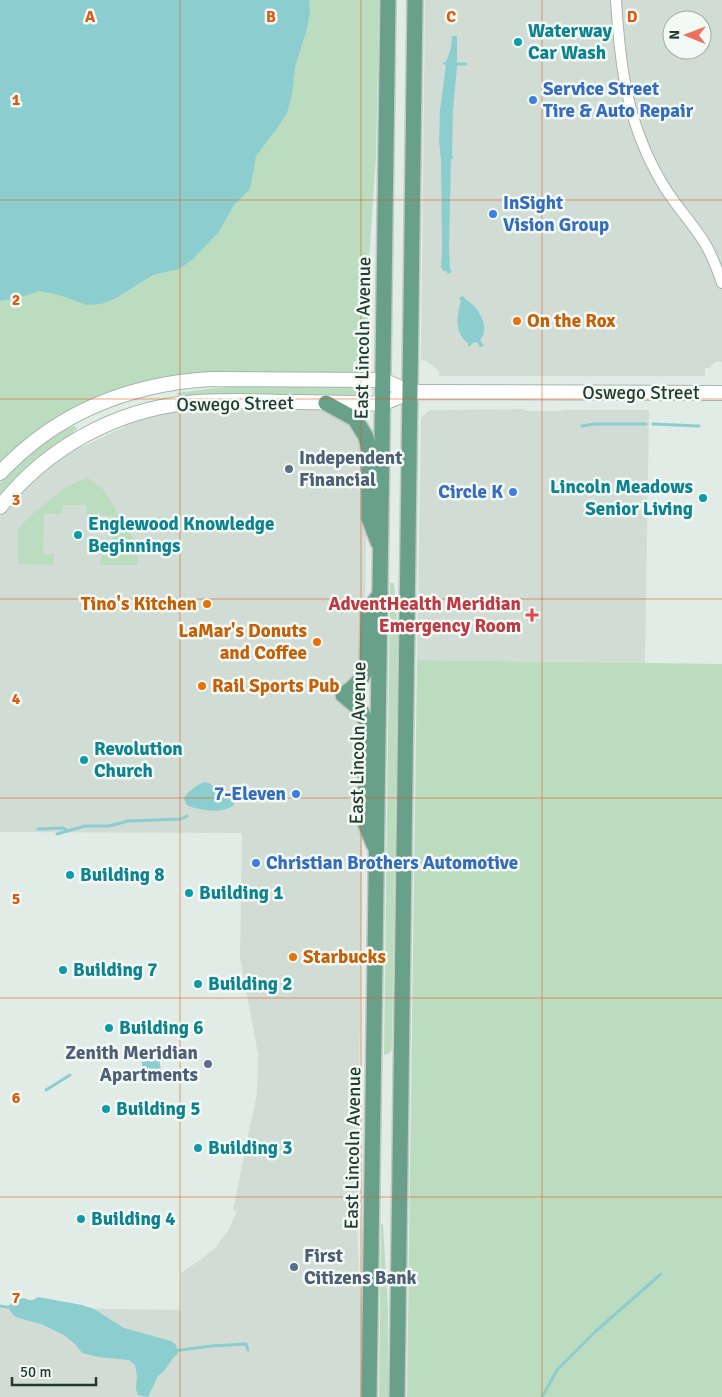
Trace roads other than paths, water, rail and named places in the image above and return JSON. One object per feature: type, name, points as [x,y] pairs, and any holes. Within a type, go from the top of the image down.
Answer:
[{"type":"main road","name":"East Lincoln Avenue","points":[[369,1397],[388,0]]},
{"type":"main road","points":[[397,1397],[415,0]]},
{"type":"main road","name":"Oswego Street","points":[[0,473],[33,443],[66,420],[105,401],[151,386],[211,379],[383,380],[410,392]]},
{"type":"main road","name":"Oswego Street","points":[[0,507],[29,476],[65,447],[91,432],[142,412],[177,404],[204,401],[383,403],[410,392],[722,393]]},
{"type":"main road","points":[[326,403],[355,419],[366,437],[369,451],[369,518],[381,549]]},
{"type":"main road","points":[[376,851],[365,823],[365,720],[359,708],[343,695],[358,683],[366,671],[368,611],[380,594]]},
{"type":"street","points":[[616,0],[621,69],[628,101],[645,152],[662,184],[707,247],[722,283]]},
{"type":"water","points":[[0,0],[309,0],[310,11],[307,29],[295,67],[292,95],[287,113],[256,156],[249,190],[234,205],[218,233],[193,259],[179,269],[153,275],[116,298],[101,304],[87,305],[59,295],[40,291],[0,301]]},
{"type":"water","points":[[452,36],[457,36],[457,67],[453,110],[453,159],[451,159],[449,249],[452,272],[448,274],[441,267],[441,161],[439,141],[440,110],[446,65],[443,62],[446,62],[451,48]]},
{"type":"water","points":[[463,296],[480,314],[484,332],[480,340],[484,346],[480,347],[477,342],[468,346],[468,343],[461,335],[458,313],[461,302],[459,298]]},
{"type":"water","points":[[205,782],[211,784],[218,793],[233,797],[234,805],[224,810],[215,811],[187,805],[184,799],[187,793]]},
{"type":"water","points":[[159,1058],[161,1070],[158,1083],[142,1080],[142,1060]]},
{"type":"water","points":[[38,1297],[94,1309],[124,1328],[171,1341],[176,1345],[178,1354],[158,1376],[148,1397],[138,1395],[135,1365],[129,1360],[98,1357],[82,1353],[64,1335],[41,1324],[16,1317],[8,1306],[16,1300],[24,1298],[31,1300]]},
{"type":"waterway","points":[[454,64],[466,64]]},
{"type":"waterway","points":[[582,426],[594,424],[646,424]]},
{"type":"waterway","points":[[653,424],[699,426]]},
{"type":"waterway","points":[[57,834],[85,826],[109,826],[128,821],[181,819],[187,816]]},
{"type":"waterway","points":[[38,829],[63,828],[68,831]]},
{"type":"waterway","points":[[46,1090],[70,1075]]},
{"type":"waterway","points":[[542,1397],[557,1370],[596,1331],[661,1274]]},
{"type":"waterway","points":[[0,1306],[12,1308]]},
{"type":"waterway","points":[[173,1351],[246,1344],[248,1350]]},
{"type":"place","name":"Waterway Car Wash","points":[[518,42]]},
{"type":"place","name":"Service Street Tire & Auto Repair","points":[[533,100]]},
{"type":"place","name":"InSight Vision Group","points":[[493,214]]},
{"type":"place","name":"On the Rox","points":[[517,321]]},
{"type":"place","name":"Independent Financial","points":[[289,469]]},
{"type":"place","name":"Circle K","points":[[513,492]]},
{"type":"place","name":"Lincoln Meadows Senior Living","points":[[703,498]]},
{"type":"place","name":"Englewood Knowledge Beginnings","points":[[78,535]]},
{"type":"place","name":"Tino's Kitchen","points":[[207,604]]},
{"type":"place","name":"AdventHealth Meridian Emergency Room","points":[[532,615]]},
{"type":"place","name":"LaMar's Donuts and Coffee","points":[[317,642]]},
{"type":"place","name":"Rail Sports Pub","points":[[202,686]]},
{"type":"place","name":"Revolution Church","points":[[84,760]]},
{"type":"place","name":"7-Eleven","points":[[296,794]]},
{"type":"place","name":"Christian Brothers Automotive","points":[[256,863]]},
{"type":"place","name":"Building 8","points":[[70,875]]},
{"type":"place","name":"Building 1","points":[[189,893]]},
{"type":"place","name":"Starbucks","points":[[293,957]]},
{"type":"place","name":"Building 7","points":[[63,970]]},
{"type":"place","name":"Building 2","points":[[198,984]]},
{"type":"place","name":"Building 6","points":[[109,1028]]},
{"type":"place","name":"Zenith Meridian Apartments","points":[[208,1064]]},
{"type":"place","name":"Building 5","points":[[106,1109]]},
{"type":"place","name":"Building 3","points":[[198,1148]]},
{"type":"place","name":"Building 4","points":[[81,1219]]},
{"type":"place","name":"First Citizens Bank","points":[[294,1267]]}]
